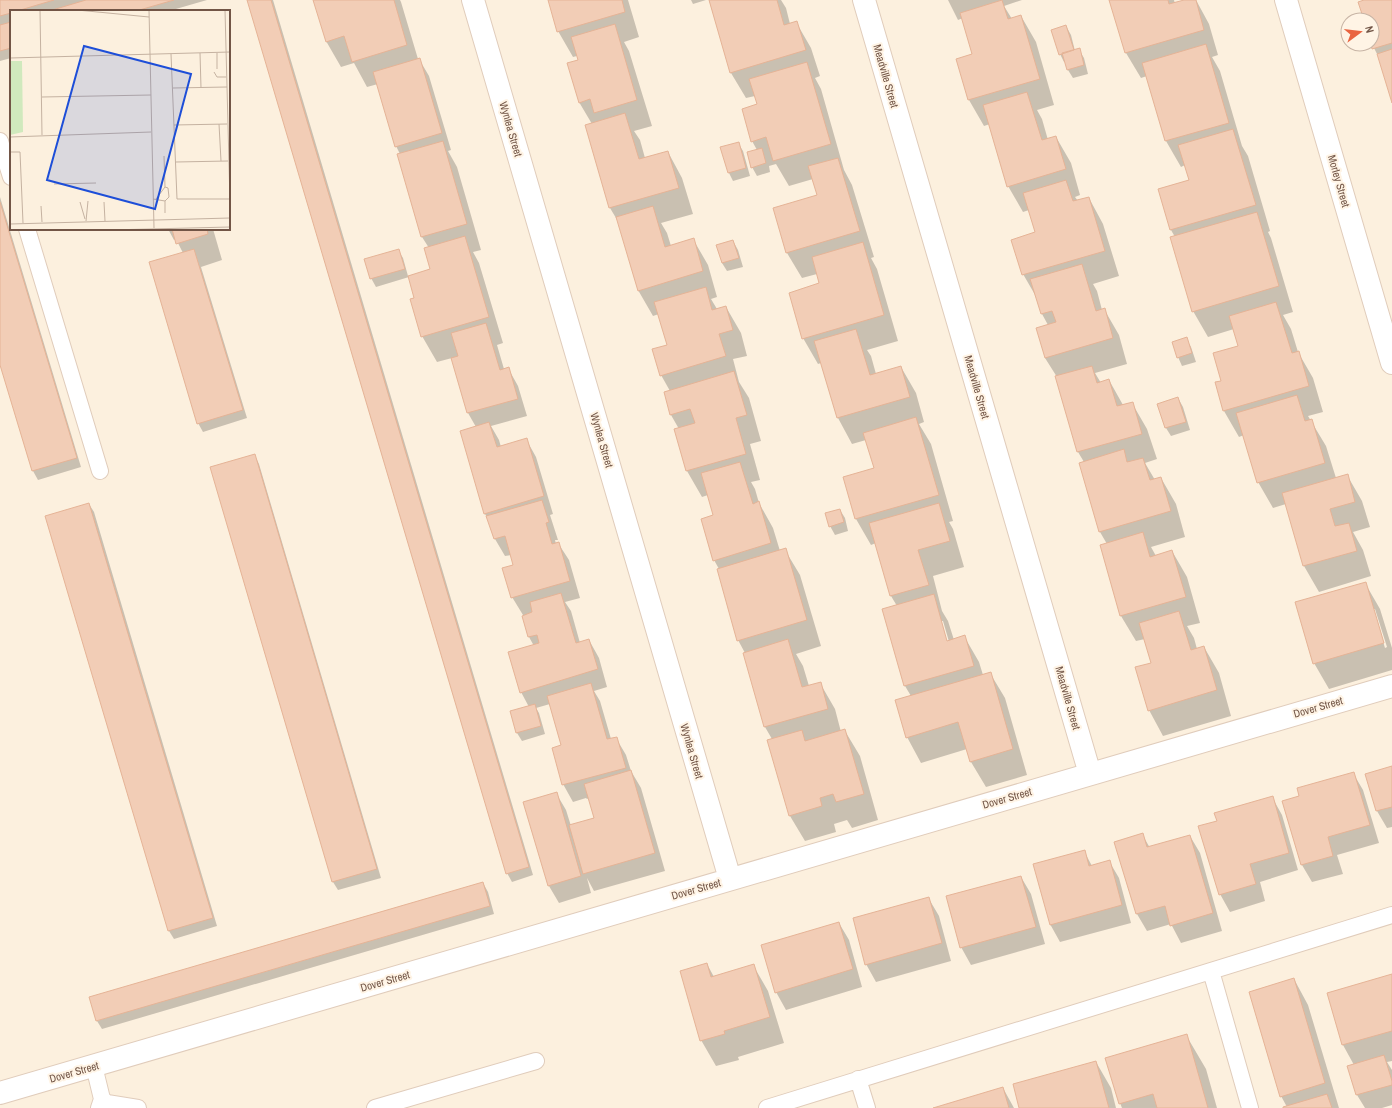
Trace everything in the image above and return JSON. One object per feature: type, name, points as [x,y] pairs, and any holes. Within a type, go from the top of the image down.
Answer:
[{"type":"street","name":"Wynlea Street","points":[[473,0],[730,879]]},
{"type":"street","name":"Meadville Street","points":[[864,0],[1090,774]]},
{"type":"street","name":"Morley Street","points":[[1286,0],[1392,363]]},
{"type":"street","name":"Dover Street","points":[[0,1093],[1392,686]]},
{"type":"lane","points":[[0,141],[10,174]]},
{"type":"lane","points":[[27,230],[100,471]]},
{"type":"lane","points":[[767,1108],[1392,915]]},
{"type":"lane","points":[[1211,971],[1250,1108]]},
{"type":"lane","points":[[376,1108],[536,1061]]},
{"type":"lane","points":[[94,1066],[100,1104],[107,1103],[138,1108]]},
{"type":"lane","points":[[858,1079],[867,1108]]},
{"type":"building","points":[[0,0],[54,0],[20,10],[10,10],[10,13],[0,16]]},
{"type":"building","points":[[86,0],[174,0],[139,10],[52,10]]},
{"type":"building","points":[[247,0],[271,0],[529,867],[506,874]]},
{"type":"building","points":[[313,0],[394,0],[407,45],[352,62],[344,36],[326,42]]},
{"type":"building","points":[[548,0],[622,0],[625,12],[557,32]]},
{"type":"building","points":[[709,0],[777,0],[784,25],[797,21],[806,50],[730,73]]},
{"type":"building","points":[[1002,0],[1008,19],[1021,15],[1040,79],[968,100],[956,59],[972,54],[960,13]]},
{"type":"building","points":[[1109,0],[1168,0],[1169,4],[1184,0],[1196,0],[1204,30],[1125,53]]},
{"type":"building","points":[[1364,0],[1392,0],[1392,43],[1380,47],[1380,12],[1361,12],[1358,2]]},
{"type":"building","points":[[10,22],[10,48],[0,51],[0,25]]},
{"type":"building","points":[[615,24],[637,100],[594,113],[590,99],[579,103],[567,63],[578,60],[571,37]]},
{"type":"building","points":[[1066,25],[1074,50],[1059,55],[1051,30]]},
{"type":"building","points":[[1206,44],[1229,123],[1165,141],[1142,63]]},
{"type":"building","points":[[1080,48],[1084,65],[1067,70],[1062,53]]},
{"type":"building","points":[[1392,49],[1392,103],[1377,54]]},
{"type":"building","points":[[420,58],[442,133],[395,147],[373,72]]},
{"type":"building","points":[[807,62],[831,144],[773,161],[766,137],[751,142],[742,109],[757,104],[749,79]]},
{"type":"building","points":[[1027,92],[1042,140],[1056,136],[1066,169],[1007,187],[983,105]]},
{"type":"building","points":[[625,113],[639,159],[668,151],[679,188],[609,208],[585,125]]},
{"type":"building","points":[[1233,129],[1256,205],[1170,230],[1158,189],[1189,180],[1178,145]]},
{"type":"building","points":[[443,141],[467,224],[421,237],[397,154]]},
{"type":"building","points":[[739,142],[746,168],[728,173],[720,147]]},
{"type":"building","points":[[762,148],[766,163],[751,168],[747,152]]},
{"type":"building","points":[[838,158],[860,231],[786,253],[773,208],[817,195],[808,166]]},
{"type":"building","points":[[1066,180],[1073,201],[1089,197],[1105,251],[1022,275],[1011,240],[1035,232],[1023,193]]},
{"type":"building","points":[[0,202],[77,458],[32,471],[0,365]]},
{"type":"building","points":[[653,206],[665,247],[694,238],[703,271],[638,291],[616,217]]},
{"type":"building","points":[[1257,212],[1279,286],[1192,312],[1170,237]]},
{"type":"building","points":[[172,230],[207,230],[208,234],[176,244]]},
{"type":"building","points":[[465,236],[489,317],[421,337],[410,299],[414,298],[408,276],[430,269],[424,248]]},
{"type":"building","points":[[733,240],[739,258],[722,263],[716,245]]},
{"type":"building","points":[[863,242],[884,315],[802,339],[789,293],[819,283],[812,257]]},
{"type":"building","points":[[194,249],[243,410],[197,424],[149,262]]},
{"type":"building","points":[[399,249],[405,269],[370,279],[364,259]]},
{"type":"building","points":[[1082,264],[1096,311],[1105,308],[1113,338],[1045,358],[1036,328],[1056,322],[1052,311],[1041,314],[1030,279]]},
{"type":"building","points":[[706,287],[712,310],[726,306],[733,330],[719,334],[726,356],[660,376],[652,349],[667,345],[654,302]]},
{"type":"building","points":[[1276,302],[1292,353],[1299,351],[1309,386],[1223,411],[1215,382],[1221,381],[1213,353],[1238,346],[1229,316]]},
{"type":"building","points":[[486,323],[500,370],[509,367],[518,399],[467,413],[451,358],[458,356],[451,333]]},
{"type":"building","points":[[856,329],[870,375],[901,366],[910,397],[837,418],[814,341]]},
{"type":"building","points":[[1187,337],[1192,353],[1177,358],[1172,342]]},
{"type":"building","points":[[1092,366],[1097,383],[1109,379],[1117,406],[1133,402],[1142,434],[1077,452],[1055,376]]},
{"type":"building","points":[[734,371],[747,415],[736,418],[746,454],[686,471],[674,429],[695,423],[690,409],[670,415],[664,392]]},
{"type":"building","points":[[1297,395],[1305,421],[1312,419],[1325,463],[1257,483],[1236,413]]},
{"type":"building","points":[[1178,397],[1186,422],[1165,428],[1157,404]]},
{"type":"building","points":[[916,417],[939,495],[855,519],[843,477],[874,468],[863,433]]},
{"type":"building","points":[[489,422],[497,447],[527,438],[544,496],[484,514],[460,431]]},
{"type":"building","points":[[1124,449],[1127,462],[1143,458],[1150,480],[1161,477],[1171,511],[1099,532],[1079,463]]},
{"type":"building","points":[[255,454],[377,869],[332,882],[210,467]]},
{"type":"building","points":[[740,462],[753,504],[759,501],[771,543],[713,561],[701,519],[713,515],[701,473]]},
{"type":"building","points":[[1348,474],[1355,502],[1330,509],[1335,526],[1349,523],[1357,551],[1303,566],[1282,493]]},
{"type":"building","points":[[542,500],[549,522],[546,523],[552,544],[559,542],[570,581],[511,598],[502,568],[513,565],[505,536],[494,539],[486,516]]},
{"type":"building","points":[[89,503],[213,918],[168,931],[45,516]]},
{"type":"building","points":[[939,503],[950,541],[918,550],[929,585],[890,596],[869,523]]},
{"type":"building","points":[[840,509],[844,522],[829,527],[825,513]]},
{"type":"building","points":[[1143,532],[1150,557],[1172,550],[1186,597],[1120,616],[1100,545]]},
{"type":"building","points":[[786,548],[807,620],[737,641],[717,569]]},
{"type":"building","points":[[1366,582],[1384,643],[1313,664],[1295,602]]},
{"type":"building","points":[[561,593],[576,643],[589,639],[598,669],[520,693],[508,652],[539,643],[537,635],[528,637],[522,616],[532,612],[530,602]]},
{"type":"building","points":[[934,594],[947,641],[965,635],[974,666],[904,686],[882,609]]},
{"type":"building","points":[[1179,611],[1191,650],[1204,646],[1217,690],[1148,711],[1135,667],[1151,663],[1139,623]]},
{"type":"building","points":[[788,639],[802,687],[821,682],[828,709],[764,727],[743,653]]},
{"type":"building","points":[[991,672],[1013,749],[970,762],[958,722],[906,738],[895,700]]},
{"type":"building","points":[[591,683],[607,739],[617,737],[626,768],[562,785],[552,748],[561,745],[547,696]]},
{"type":"building","points":[[535,704],[541,726],[516,733],[510,711]]},
{"type":"building","points":[[845,729],[864,794],[836,802],[833,794],[820,798],[822,806],[789,816],[767,740],[802,730],[805,741]]},
{"type":"building","points":[[1392,766],[1392,807],[1376,811],[1365,774]]},
{"type":"building","points":[[631,770],[655,853],[583,874],[569,825],[594,818],[584,784]]},
{"type":"building","points":[[1354,772],[1370,825],[1328,837],[1333,856],[1301,865],[1282,801],[1299,796],[1297,788]]},
{"type":"building","points":[[557,792],[581,876],[548,886],[523,802]]},
{"type":"building","points":[[1273,796],[1289,853],[1250,864],[1256,884],[1219,895],[1198,826],[1217,821],[1214,813]]},
{"type":"building","points":[[1143,833],[1147,847],[1190,835],[1213,913],[1170,926],[1165,906],[1136,914],[1114,842]]},
{"type":"building","points":[[1085,850],[1089,866],[1110,860],[1122,905],[1050,925],[1033,864]]},
{"type":"building","points":[[1021,876],[1036,927],[960,948],[946,896]]},
{"type":"building","points":[[483,882],[490,906],[96,1021],[89,997]]},
{"type":"building","points":[[929,897],[942,943],[865,965],[853,918]]},
{"type":"building","points":[[839,922],[853,969],[775,993],[761,945]]},
{"type":"building","points":[[707,963],[711,977],[754,964],[770,1017],[724,1031],[725,1034],[700,1041],[680,971]]},
{"type":"building","points":[[1392,974],[1392,1031],[1342,1045],[1327,993]]},
{"type":"building","points":[[1294,978],[1325,1083],[1280,1097],[1249,992]]},
{"type":"building","points":[[1187,1034],[1208,1108],[1157,1108],[1153,1094],[1119,1104],[1105,1058]]},
{"type":"building","points":[[1384,1055],[1392,1085],[1356,1095],[1347,1066]]},
{"type":"building","points":[[1096,1061],[1109,1108],[1019,1108],[1013,1084]]},
{"type":"building","points":[[1003,1087],[1009,1108],[933,1108]]},
{"type":"building","points":[[1327,1094],[1332,1108],[1283,1108],[1283,1107]]}]
